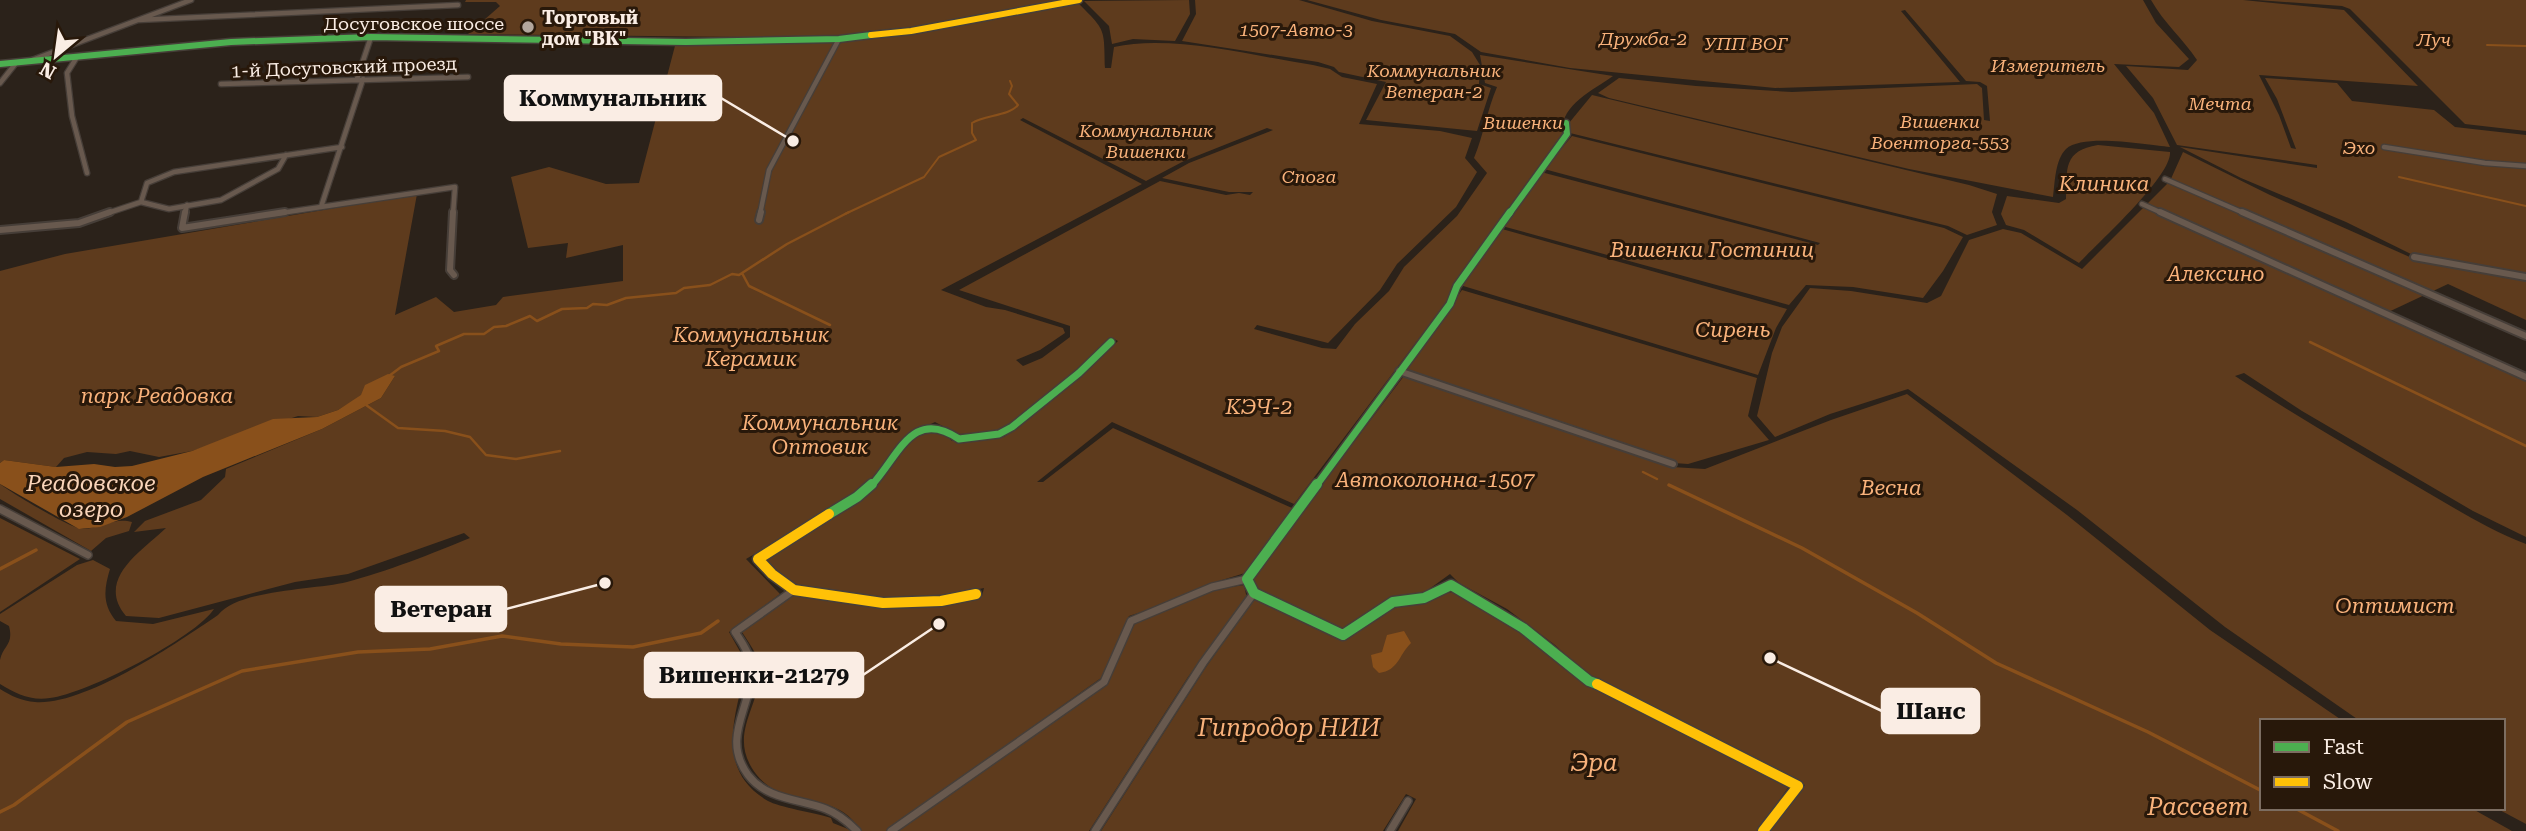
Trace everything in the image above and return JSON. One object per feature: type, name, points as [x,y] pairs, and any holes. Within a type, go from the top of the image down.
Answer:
[{"type":"street","points":[[27,62],[191,0]]},
{"type":"street","name":"Досуговское шоссе","points":[[0,64],[231,42],[371,37],[686,42],[839,39],[911,31],[1079,0]]},
{"type":"street","points":[[138,20],[458,5]]},
{"type":"street","points":[[321,207],[342,147],[371,37]]},
{"type":"street","points":[[759,220],[769,170],[839,39]]},
{"type":"street","points":[[77,57],[67,73],[72,116],[87,173]]},
{"type":"street","points":[[0,83],[16,63]]},
{"type":"street","name":"1-й Досуговский проезд","points":[[220,84],[468,77]]},
{"type":"street","points":[[891,831],[1104,682],[1131,621],[1212,587],[1247,579],[1450,304],[1457,286],[1567,134],[1566,123]]},
{"type":"street","points":[[141,202],[147,183],[174,172],[342,147]]},
{"type":"street","points":[[2385,147],[2474,162],[2526,166]]},
{"type":"street","points":[[0,230],[79,223],[141,202],[169,209],[220,200],[278,169],[286,155]]},
{"type":"street","points":[[2165,179],[2526,336]]},
{"type":"street","points":[[187,205],[182,228],[456,187],[450,270],[454,275]]},
{"type":"street","points":[[2142,204],[2272,265],[2526,377]]},
{"type":"street","points":[[2414,257],[2526,277]]},
{"type":"street","points":[[976,594],[941,601],[883,603],[794,590],[772,574],[758,559],[867,491],[911,435],[935,424],[946,427],[959,439],[999,435],[1079,373],[1111,342]]},
{"type":"street","points":[[1399,371],[1673,464]]},
{"type":"street","points":[[0,509],[88,555]]},
{"type":"street","points":[[1247,579],[1254,593],[1343,635],[1393,602],[1424,598],[1451,585],[1506,615],[1547,643],[1589,681],[1654,711],[1798,786],[1763,831]]},
{"type":"street","points":[[794,590],[735,632],[745,644],[752,662],[752,679],[737,726],[736,757],[751,780],[772,797],[831,809],[857,831]]},
{"type":"street","points":[[1094,831],[1168,721],[1203,663],[1254,593]]},
{"type":"street","points":[[1390,831],[1408,802]]},
{"type":"green space","points":[[1065,0],[894,31],[825,38],[468,34],[500,6],[496,2],[465,2]]},
{"type":"green space","points":[[1189,0],[1190,14],[1175,41],[1133,39],[1112,44],[1109,26],[1084,1]]},
{"type":"green space","points":[[1195,0],[1299,0],[1372,21],[1450,36],[1472,52],[1480,65],[1479,84],[1491,88],[1477,131],[1366,120],[1386,82],[1339,72],[1334,67],[1318,62],[1182,41],[1196,14]]},
{"type":"green space","points":[[1307,0],[2143,0],[2156,23],[2189,59],[2179,67],[2114,64],[2154,113],[2170,147],[2116,141],[2074,144],[2066,149],[2060,159],[2053,197],[1909,169],[1609,98],[1598,93],[1619,78],[1792,92],[1977,84],[1982,88],[1984,120],[1990,121],[1987,86],[1980,82],[1966,81],[1905,10],[1901,11],[1960,82],[1775,88],[1570,68],[1481,52],[1455,34],[1381,20]]},
{"type":"green space","points":[[2151,0],[2243,0],[2344,10],[2418,86],[2259,75],[2279,115],[2291,148],[2296,149],[2277,99],[2265,78],[2337,83],[2352,101],[2434,110],[2455,127],[2526,135],[2526,276],[2413,255],[2346,222],[2241,178],[2180,147],[2317,168],[2317,165],[2177,145],[2153,98],[2126,66],[2188,70],[2197,60]]},
{"type":"green space","name":"Луч","points":[[2257,0],[2526,0],[2526,131],[2465,124],[2350,9],[2342,6]]},
{"type":"green space","points":[[1077,2],[1102,31],[1105,68],[1111,68],[1114,47],[1161,43],[1213,48],[1313,65],[1330,69],[1342,77],[1377,84],[1359,124],[1440,131],[1472,138],[1465,158],[1477,172],[1456,207],[1397,264],[1380,290],[1328,343],[1257,325],[1254,329],[1322,348],[1336,349],[1355,324],[1389,291],[1404,267],[1457,216],[1487,173],[1474,158],[1497,87],[1485,83],[1480,55],[1613,76],[1587,93],[1566,115],[1562,134],[1454,283],[1451,296],[1294,504],[1112,422],[1037,482],[1043,482],[1113,428],[1292,508],[1245,573],[1209,584],[1163,605],[1129,616],[1101,678],[886,831],[861,831],[838,809],[780,792],[767,785],[756,774],[747,759],[744,745],[759,679],[759,665],[755,652],[742,632],[794,594],[899,608],[982,596],[984,588],[949,595],[890,599],[835,592],[795,586],[764,559],[869,493],[914,437],[929,429],[941,430],[952,441],[1004,437],[1084,374],[1118,341],[1112,338],[1072,377],[1000,433],[958,434],[935,422],[909,434],[862,491],[746,559],[780,594],[729,632],[747,664],[734,720],[734,757],[740,773],[751,788],[768,801],[831,818],[833,823],[853,831],[0,831],[0,689],[17,698],[35,702],[56,701],[79,694],[130,670],[179,641],[228,606],[243,600],[347,582],[470,538],[464,533],[348,574],[295,582],[159,618],[126,616],[118,603],[116,590],[119,578],[135,556],[166,528],[134,532],[145,521],[201,500],[225,477],[226,469],[322,429],[381,398],[395,376],[338,410],[317,417],[298,416],[192,451],[159,457],[130,451],[116,454],[87,452],[64,458],[56,467],[4,460],[0,463],[0,271],[65,254],[417,194],[395,315],[436,297],[454,312],[496,305],[503,297],[623,281],[623,245],[566,258],[568,243],[528,248],[511,177],[549,167],[606,184],[639,183],[676,42],[834,42],[908,34]],"holes":[[[1023,118],[1146,181],[1184,161],[1267,128],[1273,130],[1189,163],[1162,178],[1229,192],[1253,192],[1250,195],[1226,195],[1160,181],[959,290],[1070,326],[1070,337],[1042,358],[1023,366],[1016,360],[1040,350],[1065,333],[1063,328],[1005,310],[986,307],[941,290],[1142,184],[1020,120]]]},
{"type":"green space","name":"Вишенки","points":[[1592,95],[1969,185],[1997,194],[1992,212],[1997,225],[1967,235],[1948,226],[1570,133],[1569,123]]},
{"type":"green space","name":"Вишенки Гостиниц","points":[[1572,136],[1944,228],[1963,237],[1923,298],[1853,287],[1806,285],[1789,305],[1502,226],[1541,172],[1818,245],[1820,243],[1544,169]]},
{"type":"green space","name":"Клиника","points":[[2098,145],[2170,152],[2159,177],[2147,192],[2079,263],[2024,230],[2006,225],[2001,214],[2007,196],[2059,203],[2066,199],[2067,170],[2073,157],[2078,152]]},
{"type":"green space","name":"Оптимист","points":[[2183,152],[2270,195],[2412,258],[2526,281],[2526,320],[2448,284],[2382,315],[2526,381],[2526,537],[2473,511],[2302,411],[2244,373],[2235,376],[2454,508],[2526,544],[2526,824],[2500,810],[2505,810],[2505,719],[2357,719],[2225,627],[2077,510],[1908,389],[1830,414],[1775,437],[1757,416],[1772,353],[1782,327],[1810,288],[1851,291],[1927,303],[1941,296],[1969,240],[2003,229],[2021,233],[2082,269],[2170,181]]},
{"type":"green space","name":"Сирень","points":[[1502,229],[1787,309],[1776,328],[1758,375],[1460,285]]},
{"type":"green space","points":[[1462,290],[1757,378],[1748,416],[1769,440],[1688,464],[1674,463],[1404,371]]},
{"type":"green space","points":[[1404,376],[1672,467],[1705,469],[1907,394],[2067,515],[2210,630],[2340,719],[2260,719],[2260,810],[2475,810],[2512,831],[1769,831],[1805,785],[1586,674],[1555,645],[1507,609],[1459,583],[1450,574],[1421,595],[1392,596],[1342,632],[1256,590],[1252,576]]},
{"type":"green space","points":[[0,484],[76,527],[83,529],[120,521],[132,522],[129,531],[106,538],[91,551],[0,499]]},
{"type":"green space","points":[[0,518],[80,559],[0,612]]},
{"type":"green space","points":[[93,560],[110,569],[106,583],[106,602],[116,621],[153,624],[214,609],[203,621],[163,649],[113,676],[67,694],[43,699],[30,698],[0,684],[0,660],[10,632],[9,626],[0,621],[0,614],[77,565]]},
{"type":"green space","points":[[1244,585],[1247,599],[1188,677],[1089,831],[896,831],[1108,684],[1133,624],[1211,590]]},
{"type":"green space","points":[[1453,592],[1502,615],[1578,677],[1790,785],[1757,831],[1398,831],[1416,799],[1406,794],[1383,831],[1101,831],[1204,670],[1254,599],[1344,639],[1400,604],[1418,605],[1432,596]]},
{"type":"water","name":"Реадовское озеро","points":[[388,374],[395,376],[381,398],[322,429],[203,477],[127,517],[100,527],[79,529],[0,484],[0,463],[4,460],[56,467],[94,464],[132,466],[192,451],[273,419],[317,417],[338,410],[361,395],[365,385]]},
{"type":"water","points":[[1404,631],[1411,643],[1391,669],[1379,673],[1373,667],[1371,655],[1382,652],[1387,635]]},
{"type":"waterway","points":[[2487,45],[2526,46]]},
{"type":"waterway","points":[[846,213],[924,177],[939,157],[976,140],[972,133],[972,123],[1009,111],[1018,105],[1009,94],[1012,86],[1010,81]]},
{"type":"waterway","points":[[2399,177],[2526,206]]},
{"type":"waterway","points":[[742,273],[787,244],[846,213]]},
{"type":"waterway","points":[[389,376],[401,367],[439,351],[436,346],[464,334],[484,334],[494,327],[506,326],[530,316],[537,321],[562,309],[587,308],[593,304],[607,305],[626,298],[676,293],[684,288],[710,285],[732,274],[742,273]]},
{"type":"waterway","points":[[742,273],[749,286],[830,325]]},
{"type":"waterway","points":[[2310,342],[2526,446]]},
{"type":"waterway","points":[[366,405],[398,428],[445,431],[470,437],[486,455],[516,459],[560,451]]},
{"type":"waterway","points":[[1643,472],[1657,479]]},
{"type":"waterway","points":[[1669,485],[1802,548],[1917,613],[1996,663],[2148,732],[2260,790]]},
{"type":"waterway","points":[[0,569],[36,550]]},
{"type":"waterway","points":[[0,812],[14,805],[127,722],[242,671],[358,652],[430,649],[502,636],[561,644],[633,647],[701,633],[718,621]]},
{"type":"waterway","points":[[2299,810],[2338,831]]},
{"type":"traffic: fast","points":[[0,64],[231,42],[371,37],[686,42],[839,39],[871,35]]},
{"type":"traffic: fast","points":[[1566,123],[1567,134],[1457,286],[1450,304],[1247,579],[1254,593],[1343,635],[1393,602],[1424,598],[1451,585],[1523,628],[1589,681],[1597,684]]},
{"type":"traffic: fast","points":[[829,514],[866,491],[907,440],[918,431],[930,426],[944,428],[959,439],[999,434],[1012,427],[1079,373],[1111,342]]},
{"type":"traffic: slow","points":[[871,35],[911,31],[1079,0]]},
{"type":"traffic: slow","points":[[829,514],[758,559],[772,574],[794,590],[883,603],[941,601],[976,594]]},
{"type":"traffic: slow","points":[[1597,684],[1798,786],[1763,831]]},
{"type":"place","name":"Торговый дом \"ВК\"","points":[[528,27]]},
{"type":"place","name":"Коммунальник","points":[[793,141]]},
{"type":"place","name":"Ветеран","points":[[605,583]]},
{"type":"place","name":"Вишенки-21279","points":[[939,624]]},
{"type":"place","name":"Шанс","points":[[1770,658]]},
{"type":"park label","name":"1507-Авто-3","points":[[1296,29]]},
{"type":"park label","name":"Дружба-2","points":[[1643,38]]},
{"type":"park label","name":"УПП ВОГ","points":[[1746,43]]},
{"type":"park label","name":"Измеритель","points":[[2048,65]]},
{"type":"park label","name":"Коммунальник Ветеран-2","points":[[1434,80]]},
{"type":"park label","name":"Мечта","points":[[2220,103]]},
{"type":"park label","name":"Вишенки Военторга-553","points":[[1940,131]]},
{"type":"park label","name":"Коммунальник Вишенки","points":[[1146,140]]},
{"type":"park label","name":"Эхо","points":[[2359,147]]},
{"type":"park label","name":"Спога","points":[[1309,176]]},
{"type":"park label","name":"Алексино","points":[[2216,274]]},
{"type":"park label","name":"Коммунальник Керамик","points":[[751,347]]},
{"type":"park label","name":"парк Реадовка","points":[[157,396]]},
{"type":"park label","name":"КЭЧ-2","points":[[1259,407]]},
{"type":"park label","name":"Коммунальник Оптовик","points":[[820,435]]},
{"type":"park label","name":"Автоколонна-1507","points":[[1435,480]]},
{"type":"park label","name":"Весна","points":[[1891,488]]},
{"type":"park label","name":"Гипродор НИИ","points":[[1289,728]]},
{"type":"park label","name":"Эра","points":[[1594,763]]},
{"type":"park label","name":"Рассвет","points":[[2198,807]]}]
